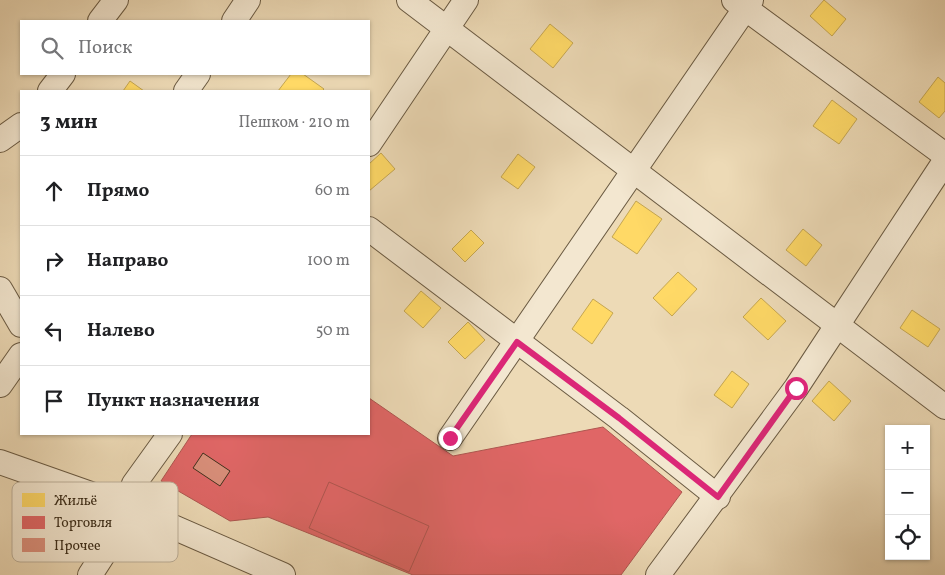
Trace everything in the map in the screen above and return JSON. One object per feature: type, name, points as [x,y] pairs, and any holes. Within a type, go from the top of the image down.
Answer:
[{"type":"street","points":[[101,20],[116,0]]},
{"type":"street","points":[[235,20],[248,0]]},
{"type":"street","points":[[409,0],[945,407]]},
{"type":"street","points":[[370,142],[466,0]]},
{"type":"street","points":[[450,438],[635,172],[743,3],[945,155]]},
{"type":"street","points":[[51,90],[62,75]]},
{"type":"street","points":[[187,90],[197,75]]},
{"type":"street","points":[[0,140],[20,126]]},
{"type":"street","points":[[658,575],[718,497],[838,327],[945,161]]},
{"type":"street","points":[[370,230],[619,418],[718,497]]},
{"type":"street","points":[[0,289],[20,322]]},
{"type":"street","points":[[0,385],[20,356]]},
{"type":"street","points":[[135,482],[169,435]]},
{"type":"street","points":[[0,462],[57,482]]},
{"type":"street","points":[[178,529],[283,575]]},
{"type":"street","points":[[90,575],[98,562]]},
{"type":"building: Жильё","points":[[824,0],[846,19],[832,36],[810,16]]},
{"type":"building: Жильё","points":[[550,24],[573,43],[553,68],[530,49]]},
{"type":"building: Жильё","points":[[290,75],[304,75],[324,89],[323,90],[279,90]]},
{"type":"building: Жильё","points":[[938,77],[945,83],[945,111],[939,118],[919,102]]},
{"type":"building: Жильё","points":[[130,81],[143,90],[124,90]]},
{"type":"building: Жильё","points":[[832,100],[857,119],[839,144],[813,126]]},
{"type":"building: Жильё","points":[[381,153],[395,169],[370,190],[370,163]]},
{"type":"building: Жильё","points":[[518,154],[535,167],[518,189],[501,177]]},
{"type":"building: Жильё","points":[[636,201],[662,219],[637,254],[612,237]]},
{"type":"building: Жильё","points":[[803,229],[822,245],[806,266],[786,250]]},
{"type":"building: Жильё","points":[[471,230],[484,243],[465,262],[452,249]]},
{"type":"building: Жильё","points":[[678,272],[697,289],[672,316],[653,298]]},
{"type":"building: Жильё","points":[[421,291],[441,308],[423,328],[404,311]]},
{"type":"building: Жильё","points":[[761,298],[786,321],[768,340],[743,317]]},
{"type":"building: Жильё","points":[[593,299],[613,313],[592,344],[572,329]]},
{"type":"building: Жильё","points":[[912,310],[940,329],[928,347],[900,328]]},
{"type":"building: Жильё","points":[[468,322],[485,340],[465,359],[448,342]]},
{"type":"building: Жильё","points":[[732,371],[749,384],[732,408],[714,395]]},
{"type":"building: Жильё","points":[[829,381],[851,401],[834,421],[812,401]]},
{"type":"building: Торговля","points":[[370,399],[453,456],[603,427],[682,492],[621,575],[413,575],[268,517],[230,521],[178,491],[178,482],[161,481],[191,435],[370,435]]},
{"type":"building: Торговля","points":[[329,482],[429,526],[409,572],[309,528]]},
{"type":"building: Прочее","points":[[203,453],[230,471],[220,486],[193,468]]},
{"type":"route","points":[[450,438],[517,342],[619,418],[718,497],[796,388]]}]
